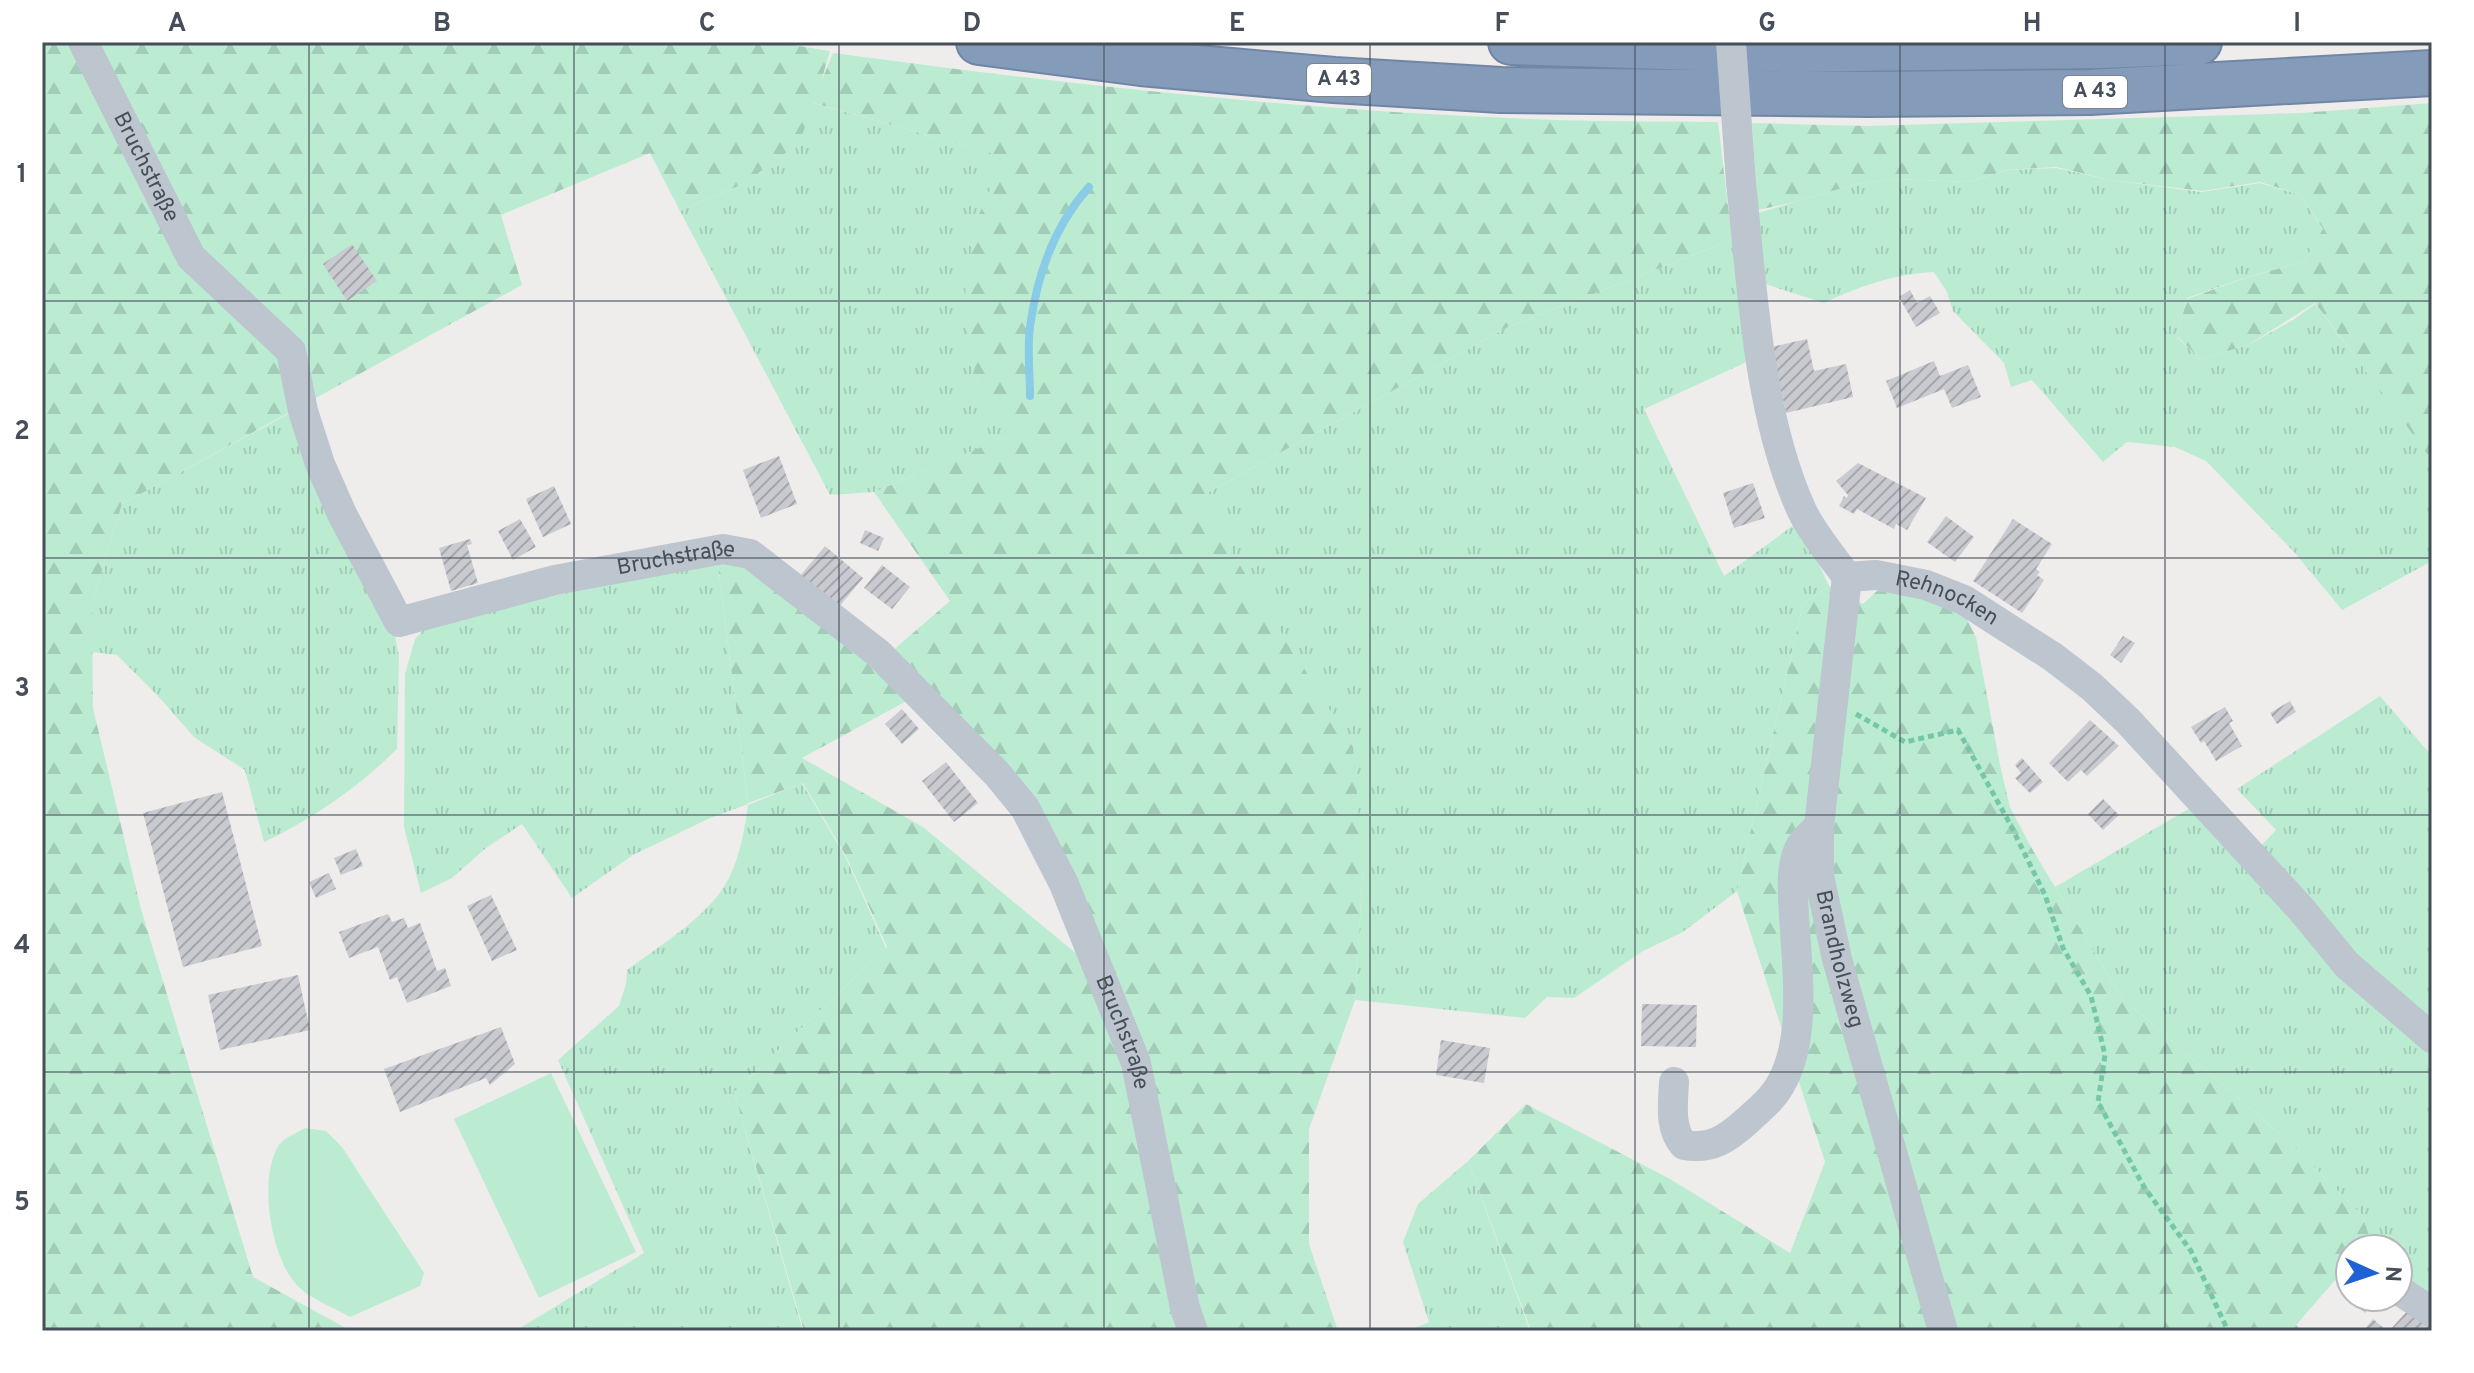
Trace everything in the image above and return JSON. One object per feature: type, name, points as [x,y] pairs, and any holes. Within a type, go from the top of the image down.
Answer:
[{"type":"highway","name":"A 43","points":[[979,42],[1141,63],[1334,80],[1501,90],[1869,94],[2090,92],[2432,73]]},
{"type":"highway","name":"A 43","points":[[1511,42],[1773,50],[2199,42]]},
{"type":"street","name":"Bruchstraße","points":[[83,42],[191,257],[291,351],[303,411],[320,464],[342,514],[399,622],[555,580],[723,549],[750,554],[878,653],[998,775],[1025,808],[1064,884],[1136,1063],[1185,1308],[1193,1331]]},
{"type":"street","points":[[1731,42],[1741,182],[1759,336],[1783,466],[1804,515],[1847,577]]},
{"type":"street","name":"Rehnocken","points":[[1847,577],[1876,575],[1926,585],[1964,600],[2053,657],[2128,721],[2301,909],[2347,965],[2432,1038]]},
{"type":"street","name":"Brandholzweg","points":[[1847,577],[1819,826],[1819,876],[1837,959],[1943,1331]]},
{"type":"street","points":[[1674,1082],[1674,1131],[1684,1145],[1706,1147],[1731,1136],[1772,1098],[1783,1080],[1795,1045],[1795,862],[1801,846],[1819,826]]},
{"type":"street","points":[[2414,1300],[2432,1312]]},
{"type":"path","points":[[1835,702],[1905,742],[1958,730],[2017,838],[2045,895],[2063,948],[2091,996],[2105,1055],[2098,1102],[2144,1187],[2191,1251],[2228,1331]]},
{"type":"green space","points":[[42,42],[774,42],[830,51],[821,82],[833,53],[1094,85],[1356,109],[1554,120],[1718,122],[1732,240],[1508,327],[1198,498],[1353,747],[1363,868],[1355,1000],[1309,1129],[1309,1244],[1338,1331],[1202,1331],[1135,1030],[1041,811],[891,652],[950,601],[874,492],[1008,436],[976,377],[964,303],[974,225],[1005,157],[814,103],[799,143],[743,184],[680,211],[650,153],[501,215],[522,285],[122,504],[92,602],[93,708],[141,909],[253,1277],[351,1331],[42,1331]]},
{"type":"green space","points":[[813,103],[1006,157],[974,225],[976,377],[1009,436],[874,492],[830,495],[680,211],[743,184]]},
{"type":"green space","points":[[2432,103],[2432,460],[2315,303],[2248,345],[2200,359],[2177,336],[2187,299],[2304,261],[2323,229],[2300,195],[2260,182],[2202,191],[2110,180],[2056,167],[2007,170],[1968,182],[1896,179],[1856,184],[1758,210],[1752,123],[1866,126],[2301,113]]},
{"type":"green space","points":[[2056,168],[2110,180],[2201,192],[2260,183],[2300,195],[2323,230],[2304,261],[2187,298],[2177,337],[2200,359],[2248,345],[2315,304],[2432,458],[2432,561],[2342,610],[2295,553],[2206,461],[2175,447],[2127,442],[2103,462],[2032,380],[2011,387],[2004,363],[1953,311],[1947,292],[1934,272],[1878,282],[1824,303],[1762,283],[1758,213],[1856,184],[1896,179],[1968,182],[2008,170]]},
{"type":"green space","points":[[1732,240],[1751,360],[1644,409],[1724,576],[1799,521],[1829,586],[1803,604],[1737,891],[1683,932],[1643,951],[1574,998],[1547,997],[1525,1018],[1355,1000],[1363,868],[1198,498],[1508,327]]},
{"type":"green space","points":[[288,414],[354,556],[393,626],[399,656],[397,749],[334,801],[264,842],[245,770],[194,737],[117,655],[92,652],[92,602],[122,504]]},
{"type":"green space","points":[[717,557],[748,804],[708,819],[633,855],[572,898],[522,824],[486,848],[452,878],[421,893],[404,827],[405,674],[415,639],[430,623]]},
{"type":"green space","points":[[717,557],[738,558],[912,698],[802,758],[923,827],[1084,960],[1125,1057],[1184,1331],[804,1331],[734,1092],[887,947],[847,858],[803,783],[748,803]]},
{"type":"green space","points":[[1829,586],[1863,604],[1877,591],[1926,593],[1962,610],[1976,637],[2010,807],[2122,998],[2287,1140],[2362,1215],[2368,1233],[2334,1233],[2334,1281],[2296,1325],[2302,1331],[1531,1331],[1468,1161],[1526,1104],[1670,1179],[1790,1253],[1825,1162],[1737,891],[1803,604]]},
{"type":"green space","points":[[2380,696],[2432,756],[2432,1020],[2358,958],[2257,850],[2276,830],[2237,789]]},
{"type":"green space","points":[[802,783],[846,858],[886,948],[734,1092],[803,1331],[515,1331],[644,1253],[558,1060],[619,1006],[627,970],[683,929],[721,892],[736,861],[748,805]]},
{"type":"green space","points":[[2190,808],[2432,1052],[2432,1299],[2414,1286],[2414,1233],[2368,1233],[2362,1215],[2287,1140],[2122,998],[2055,887]]},
{"type":"green space","points":[[551,1073],[636,1252],[539,1298],[454,1119]]},
{"type":"green space","points":[[305,1128],[326,1131],[342,1147],[424,1273],[420,1286],[350,1317],[307,1294],[291,1278],[275,1242],[268,1199],[269,1178],[279,1145]]},
{"type":"green space","points":[[1468,1161],[1530,1331],[1408,1331],[1429,1322],[1403,1242],[1418,1204]]},
{"type":"building","points":[[352,244],[377,281],[347,301],[323,264]]},
{"type":"building","points":[[1910,290],[1917,303],[1930,296],[1940,313],[1916,327],[1899,297]]},
{"type":"building","points":[[1807,339],[1814,371],[1846,364],[1853,397],[1786,413],[1771,347]]},
{"type":"building","points":[[1934,361],[1940,376],[1968,365],[1981,397],[1952,408],[1944,389],[1897,408],[1886,381]]},
{"type":"building","points":[[779,456],[797,504],[761,518],[743,470]]},
{"type":"building","points":[[1858,463],[1926,498],[1907,530],[1896,524],[1894,529],[1857,509],[1854,514],[1839,506],[1844,496],[1847,498],[1848,495],[1836,481]]},
{"type":"building","points":[[1753,483],[1765,518],[1734,528],[1723,493]]},
{"type":"building","points":[[554,486],[571,524],[543,537],[526,499]]},
{"type":"building","points":[[1946,516],[1974,537],[1955,562],[1927,542]]},
{"type":"building","points":[[520,519],[536,547],[513,560],[498,531]]},
{"type":"building","points":[[2013,519],[2052,544],[2036,569],[2040,572],[2037,575],[2044,580],[2022,613],[1973,581]]},
{"type":"building","points":[[865,530],[884,538],[878,551],[860,543]]},
{"type":"building","points":[[470,539],[472,544],[467,545],[478,583],[451,591],[439,548]]},
{"type":"building","points":[[825,546],[863,578],[838,608],[800,576]]},
{"type":"building","points":[[882,565],[910,587],[892,609],[864,588]]},
{"type":"building","points":[[2123,636],[2135,643],[2121,663],[2110,655]]},
{"type":"building","points":[[2290,701],[2296,712],[2277,724],[2270,713]]},
{"type":"building","points":[[2225,707],[2233,721],[2229,723],[2242,746],[2216,761],[2191,727]]},
{"type":"building","points":[[902,709],[919,729],[902,744],[885,724]]},
{"type":"building","points":[[2090,720],[2119,746],[2087,776],[2081,770],[2068,782],[2049,763]]},
{"type":"building","points":[[2022,758],[2043,782],[2030,793],[2015,778],[2021,773],[2015,765]]},
{"type":"building","points":[[946,762],[978,803],[954,822],[922,781]]},
{"type":"building","points":[[222,792],[262,946],[183,967],[143,813]]},
{"type":"building","points":[[2103,799],[2119,815],[2103,830],[2088,814]]},
{"type":"building","points":[[356,849],[363,866],[341,875],[334,858]]},
{"type":"building","points":[[329,873],[336,889],[316,898],[309,882]]},
{"type":"building","points":[[491,895],[517,950],[492,961],[467,906]]},
{"type":"building","points":[[388,914],[392,922],[404,918],[408,928],[420,923],[437,971],[445,968],[451,986],[407,1003],[397,977],[390,980],[378,947],[349,958],[339,932]]},
{"type":"building","points":[[298,975],[310,1030],[220,1050],[208,995]]},
{"type":"building","points":[[1642,1004],[1697,1005],[1696,1047],[1641,1046]]},
{"type":"building","points":[[501,1027],[515,1064],[490,1085],[486,1078],[400,1112],[384,1069]]},
{"type":"building","points":[[1441,1040],[1490,1048],[1484,1083],[1436,1075]]},
{"type":"building","points":[[2414,1312],[2432,1328],[2432,1331],[2389,1331],[2405,1313]]},
{"type":"building","points":[[2373,1319],[2387,1331],[2363,1331]]},
{"type":"waterway","points":[[1030,396],[1029,335],[1037,289],[1057,235],[1089,187]]}]
